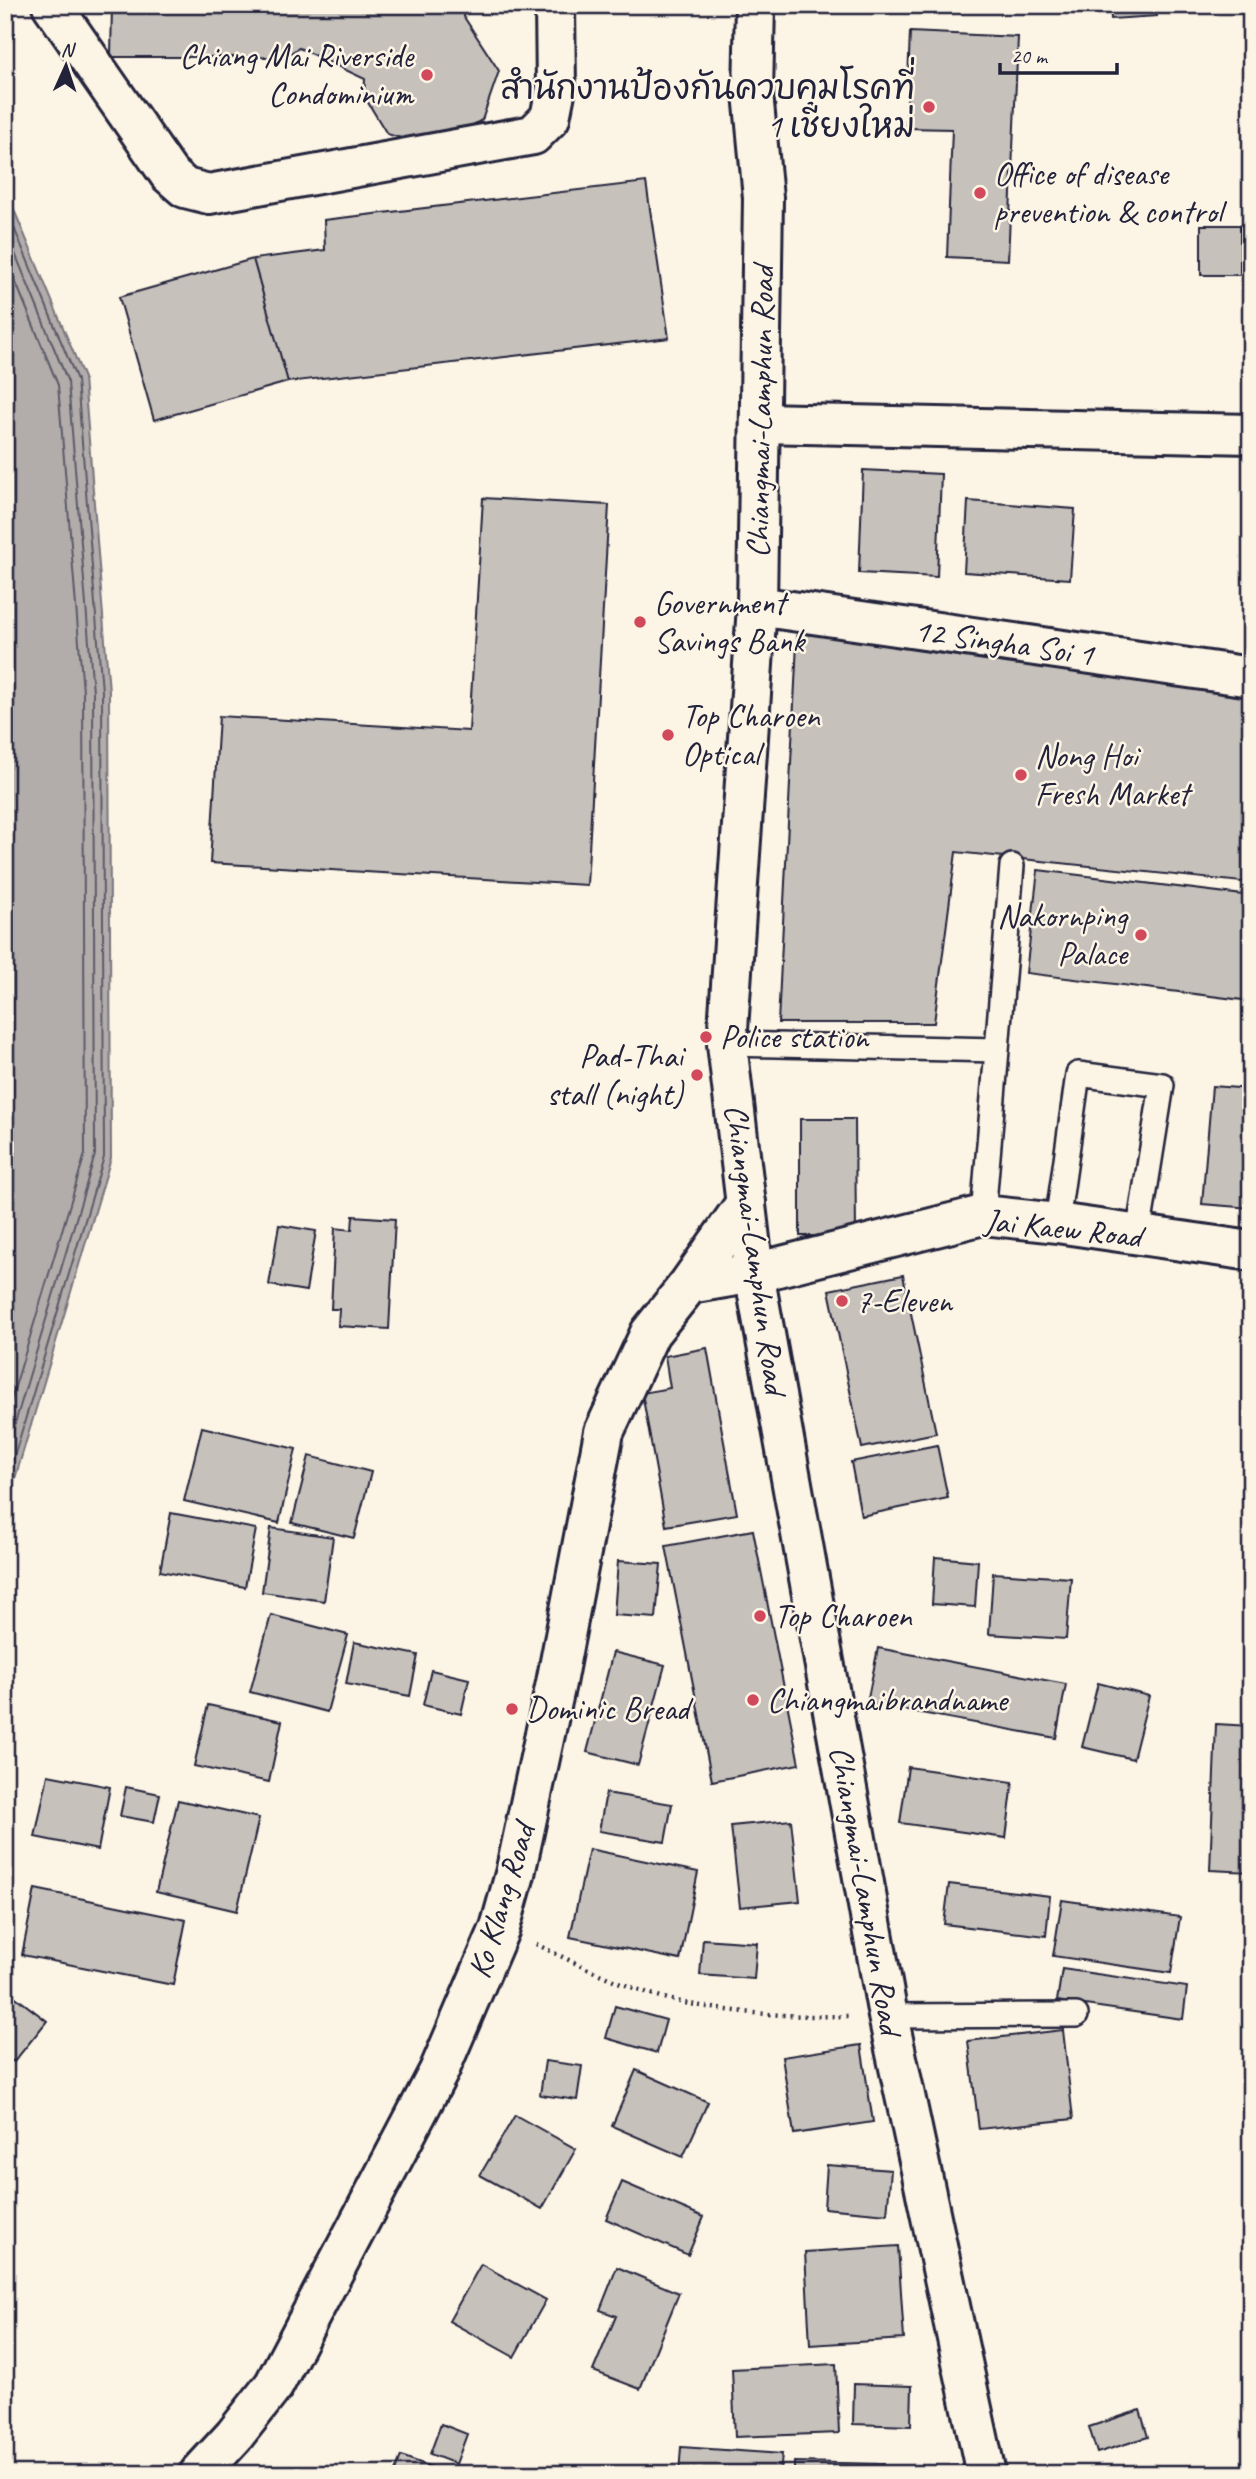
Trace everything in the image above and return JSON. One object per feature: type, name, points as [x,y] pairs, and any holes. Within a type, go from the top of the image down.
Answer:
[{"type":"street","points":[[52,5],[169,174],[186,188],[209,194],[533,135],[550,118],[556,88],[555,5]]},
{"type":"street","name":"Chiangmai-Lamphun Road","points":[[755,5],[752,93],[763,198],[757,607],[727,1044],[754,1273],[888,2016],[986,2474]]},
{"type":"street","points":[[761,423],[1251,434]]},
{"type":"street","name":"12 Singha Soi 1","points":[[757,607],[1251,677]]},
{"type":"street","name":"Ko Klang Road","points":[[199,2474],[234,2436],[274,2385],[439,2071],[500,1928],[515,1874],[554,1697],[604,1433],[650,1333],[689,1284],[746,1203]]},
{"type":"street","name":"Jai Kaew Road","points":[[754,1273],[983,1215],[1251,1251]]},
{"type":"street","points":[[689,1284],[754,1273]]},
{"type":"lane","points":[[983,1215],[1012,866]]},
{"type":"lane","points":[[727,1044],[997,1050]]},
{"type":"lane","points":[[1057,1223],[1079,1074],[1162,1085],[1138,1235]]},
{"type":"lane","points":[[888,2016],[1076,2015]]},
{"type":"path","points":[[500,1928],[615,1979],[684,2003],[780,2015],[888,2016]]},
{"type":"water","points":[[5,188],[84,378],[109,691],[111,1158],[5,1512]]},
{"type":"building","name":"Chiang Mai Riverside Condominium","points":[[112,5],[464,5],[464,17],[499,71],[482,120],[433,147],[387,134],[364,96],[365,79],[299,48],[284,57],[111,57]]},
{"type":"building","points":[[1110,5],[1156,5],[1157,16],[1111,19]]},
{"type":"building","name":"Office of disease prevention & control","points":[[910,32],[1018,37],[1008,260],[947,257],[952,129],[906,128]]},
{"type":"building","points":[[646,182],[669,338],[288,382],[253,259],[325,250],[324,220]]},
{"type":"building","points":[[1201,225],[1240,225],[1240,275],[1201,275]]},
{"type":"building","points":[[253,259],[288,382],[154,420],[119,297]]},
{"type":"building","points":[[863,470],[941,474],[937,577],[859,573]]},
{"type":"building","points":[[483,498],[609,505],[587,885],[210,863],[219,716],[469,731]]},
{"type":"building","points":[[968,501],[1075,509],[1070,579],[964,572]]},
{"type":"building","name":"Nong Hoi Fresh Market","points":[[798,623],[1251,697],[1251,883],[956,852],[934,1023],[778,1023]]},
{"type":"building","name":"Nakornping Palace","points":[[1038,870],[1251,896],[1251,1001],[1026,973]]},
{"type":"building","points":[[1212,1086],[1251,1089],[1251,1208],[1202,1204]]},
{"type":"building","points":[[800,1119],[855,1119],[856,1236],[800,1236]]},
{"type":"building","points":[[353,1216],[395,1219],[389,1329],[338,1326],[339,1309],[331,1309],[335,1228],[352,1230]]},
{"type":"building","points":[[279,1225],[316,1231],[306,1291],[269,1285]]},
{"type":"building","points":[[903,1275],[936,1433],[862,1448],[829,1290]]},
{"type":"building","points":[[707,1348],[737,1514],[666,1526],[642,1393],[670,1388],[665,1356]]},
{"type":"building","points":[[202,1427],[296,1449],[279,1523],[184,1501]]},
{"type":"building","points":[[937,1445],[948,1498],[861,1516],[851,1462]]},
{"type":"building","points":[[309,1456],[371,1472],[354,1538],[292,1523]]},
{"type":"building","points":[[171,1513],[256,1529],[245,1587],[160,1571]]},
{"type":"building","points":[[271,1528],[333,1537],[324,1601],[262,1592]]},
{"type":"building","points":[[753,1530],[799,1764],[712,1781],[666,1546]]},
{"type":"building","points":[[935,1557],[978,1561],[975,1607],[932,1604]]},
{"type":"building","points":[[618,1561],[661,1564],[656,1618],[614,1615]]},
{"type":"building","points":[[993,1573],[1071,1578],[1066,1639],[989,1634]]},
{"type":"building","points":[[271,1615],[348,1635],[327,1712],[250,1692]]},
{"type":"building","points":[[354,1642],[418,1655],[410,1696],[346,1684]]},
{"type":"building","points":[[878,1648],[1066,1684],[1056,1738],[867,1703]]},
{"type":"building","points":[[613,1652],[665,1665],[638,1765],[587,1752]]},
{"type":"building","points":[[431,1670],[469,1679],[461,1714],[423,1705]]},
{"type":"building","points":[[1098,1683],[1149,1696],[1133,1759],[1082,1747]]},
{"type":"building","points":[[208,1705],[282,1721],[269,1782],[194,1766]]},
{"type":"building","points":[[1216,1724],[1251,1726],[1251,1872],[1210,1870]]},
{"type":"building","points":[[908,1767],[1013,1782],[1006,1838],[900,1823]]},
{"type":"building","points":[[48,1775],[110,1787],[98,1850],[35,1837]]},
{"type":"building","points":[[126,1787],[160,1794],[154,1822],[120,1816]]},
{"type":"building","points":[[606,1793],[672,1804],[665,1842],[599,1831]]},
{"type":"building","points":[[178,1800],[259,1818],[237,1911],[156,1892]]},
{"type":"building","points":[[791,1820],[800,1901],[740,1907],[731,1826]]},
{"type":"building","points":[[589,1849],[698,1872],[680,1960],[570,1937]]},
{"type":"building","points":[[949,1884],[1050,1896],[1046,1936],[944,1924]]},
{"type":"building","points":[[35,1889],[186,1920],[173,1985],[22,1955]]},
{"type":"building","points":[[1062,1900],[1180,1917],[1171,1973],[1053,1956]]},
{"type":"building","points":[[703,1939],[757,1943],[754,1979],[700,1975]]},
{"type":"building","points":[[1062,1969],[1187,1987],[1183,2019],[1057,2001]]},
{"type":"building","points":[[5,1989],[47,2021],[14,2062],[5,2056]]},
{"type":"building","points":[[615,2006],[666,2020],[657,2053],[606,2038]]},
{"type":"building","points":[[1063,2030],[1073,2119],[979,2129],[968,2041]]},
{"type":"building","points":[[861,2045],[873,2122],[794,2134],[782,2057]]},
{"type":"building","points":[[545,2061],[582,2066],[577,2100],[540,2095]]},
{"type":"building","points":[[636,2070],[708,2102],[683,2157],[612,2126]]},
{"type":"building","points":[[515,2115],[576,2149],[542,2209],[480,2175]]},
{"type":"building","points":[[827,2165],[891,2170],[887,2214],[824,2208]]},
{"type":"building","points":[[622,2182],[704,2217],[688,2255],[606,2219]]},
{"type":"building","points":[[898,2246],[904,2339],[810,2345],[805,2252]]},
{"type":"building","points":[[481,2264],[546,2300],[514,2357],[449,2321]]},
{"type":"building","points":[[617,2267],[679,2293],[640,2389],[593,2371],[616,2316],[600,2310]]},
{"type":"building","points":[[836,2364],[839,2433],[735,2437],[732,2369]]},
{"type":"building","points":[[854,2384],[912,2386],[911,2426],[853,2424]]},
{"type":"building","points":[[1140,2410],[1148,2437],[1097,2453],[1089,2427]]},
{"type":"building","points":[[441,2424],[467,2434],[456,2464],[430,2454]]},
{"type":"building","points":[[681,2447],[782,2454],[780,2474],[679,2474]]},
{"type":"building","points":[[401,2456],[451,2474],[394,2474]]},
{"type":"building","points":[[794,2462],[884,2464],[883,2474],[794,2474]]},
{"type":"place","name":"Chiang Mai Riverside Condominium","points":[[427,75]]},
{"type":"place","name":"สำนักงานป้องกันควบคุมโรคที่ 1 เชียงใหม่","points":[[929,107]]},
{"type":"place","name":"Office of disease prevention & control","points":[[980,193]]},
{"type":"place","name":"Government Savings Bank","points":[[640,622]]},
{"type":"place","name":"Top Charoen Optical","points":[[668,735]]},
{"type":"place","name":"Nong Hoi Fresh Market","points":[[1021,775]]},
{"type":"place","name":"Nakornping Palace","points":[[1141,935]]},
{"type":"place","name":"Police station","points":[[706,1037]]},
{"type":"place","name":"Pad-Thai stall (night)","points":[[697,1075]]},
{"type":"place","name":"7-Eleven","points":[[842,1301]]},
{"type":"place","name":"Top Charoen","points":[[760,1616]]},
{"type":"place","name":"Chiangmaibrandname","points":[[753,1700]]},
{"type":"place","name":"Dominic Bread","points":[[512,1709]]}]
